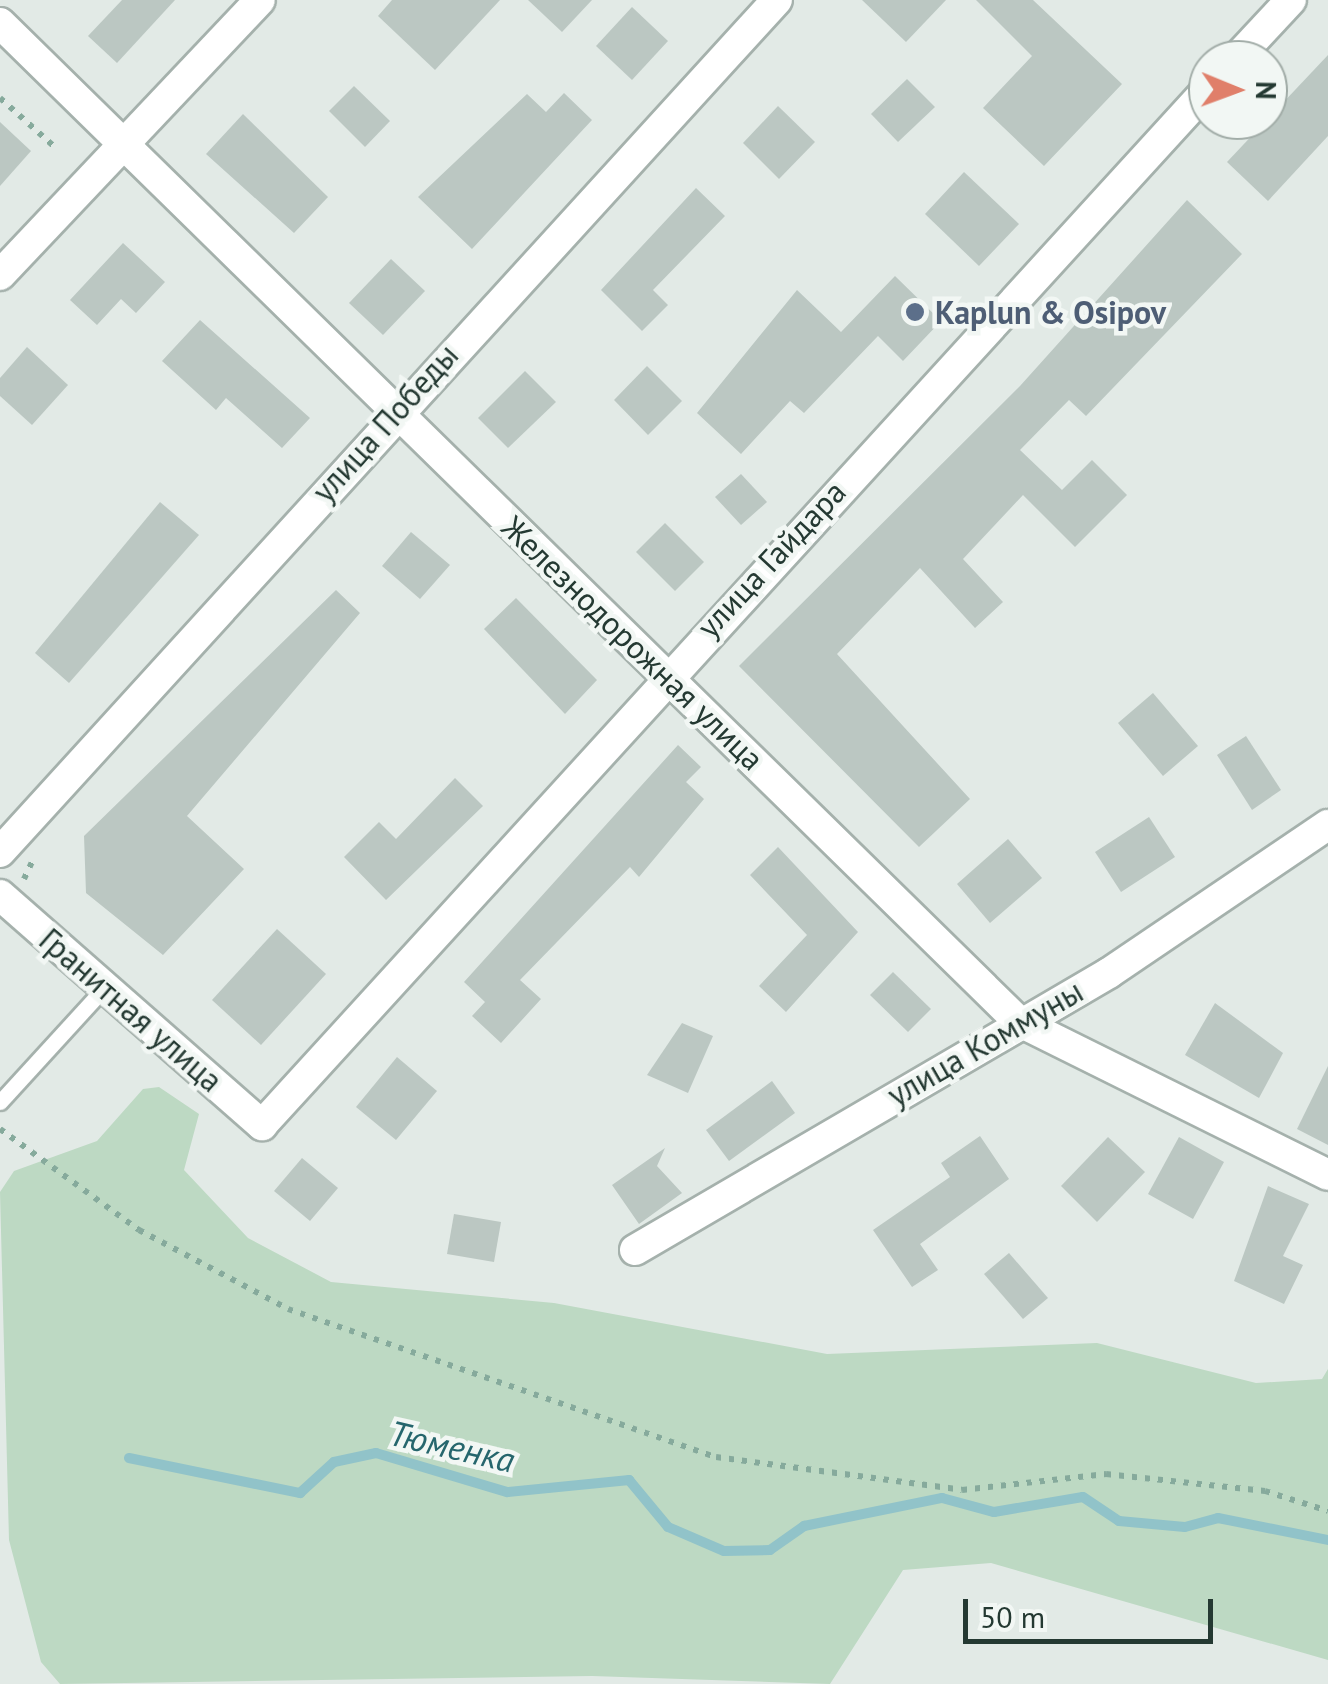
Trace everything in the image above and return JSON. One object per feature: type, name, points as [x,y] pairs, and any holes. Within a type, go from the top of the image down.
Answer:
[{"type":"street","points":[[0,275],[260,0]]},
{"type":"street","name":"улица Победы","points":[[0,852],[394,410],[777,0]]},
{"type":"street","points":[[1254,40],[1291,0]]},
{"type":"street","name":"Железнодорожная улица","points":[[0,23],[126,141],[394,410],[1018,1020],[1328,1175]]},
{"type":"street","name":"улица Гайдара","points":[[262,1125],[666,673],[1188,111]]},
{"type":"street","name":"улица Коммуны","points":[[635,1250],[1018,1020],[1109,973],[1328,824]]},
{"type":"street","name":"Гранитная улица","points":[[0,895],[262,1125]]},
{"type":"lane","points":[[0,1102],[105,987]]},
{"type":"path","points":[[0,98],[57,149]]},
{"type":"path","points":[[0,1129],[139,1230],[288,1308],[716,1457],[962,1490],[1106,1474],[1266,1491],[1328,1511]]},
{"type":"green space","points":[[159,1087],[199,1114],[184,1170],[248,1238],[331,1282],[554,1303],[827,1354],[1097,1343],[1256,1383],[1322,1379],[1328,1369],[1328,1660],[991,1563],[903,1570],[830,1684],[592,1676],[60,1684],[41,1662],[9,1540],[0,1192],[14,1171],[97,1141],[143,1089]]},
{"type":"building","points":[[122,0],[175,0],[117,63],[88,36]]},
{"type":"building","points":[[392,0],[500,0],[435,70],[378,16]]},
{"type":"building","points":[[528,0],[592,0],[562,32]]},
{"type":"building","points":[[862,0],[946,0],[906,42]]},
{"type":"building","points":[[976,0],[1033,0],[1122,84],[1044,166],[983,108],[1032,56]]},
{"type":"building","points":[[632,7],[668,41],[632,80],[596,46]]},
{"type":"building","points":[[1328,55],[1328,136],[1268,201],[1227,162],[1248,140],[1288,140],[1288,97]]},
{"type":"building","points":[[907,79],[935,107],[898,142],[871,114]]},
{"type":"building","points":[[354,86],[390,121],[365,147],[329,111]]},
{"type":"building","points":[[564,93],[592,120],[472,249],[418,197],[527,94],[546,112]]},
{"type":"building","points":[[778,106],[815,142],[779,179],[743,143]]},
{"type":"building","points":[[243,114],[328,197],[294,233],[206,154]]},
{"type":"building","points":[[0,122],[31,151],[0,186]]},
{"type":"building","points":[[964,172],[1019,224],[979,266],[925,214]]},
{"type":"building","points":[[696,188],[725,216],[653,290],[668,305],[642,331],[601,290]]},
{"type":"building","points":[[1187,200],[1242,254],[1086,416],[1069,400],[1020,450],[1062,490],[1092,460],[1127,495],[1075,547],[1023,495],[963,559],[1003,602],[975,628],[920,568],[837,654],[970,799],[919,847],[739,666],[1020,386]]},
{"type":"building","points":[[123,243],[165,282],[136,313],[121,299],[97,325],[70,300]]},
{"type":"building","points":[[391,259],[425,291],[383,335],[349,303]]},
{"type":"building","points":[[895,276],[941,321],[903,361],[878,336],[804,413],[790,401],[741,454],[697,413],[797,290],[841,332]]},
{"type":"building","points":[[200,320],[310,418],[282,448],[226,398],[216,410],[162,361]]},
{"type":"building","points":[[27,347],[68,385],[32,425],[0,396],[0,378]]},
{"type":"building","points":[[647,366],[682,401],[648,435],[614,400]]},
{"type":"building","points":[[525,371],[556,402],[508,448],[478,418]]},
{"type":"building","points":[[741,474],[767,502],[741,525],[715,497]]},
{"type":"building","points":[[160,502],[199,535],[69,683],[35,653]]},
{"type":"building","points":[[665,523],[704,562],[675,591],[636,552]]},
{"type":"building","points":[[411,532],[450,565],[420,599],[382,566]]},
{"type":"building","points":[[336,590],[360,613],[187,816],[244,869],[163,955],[86,893],[84,836]]},
{"type":"building","points":[[516,598],[597,680],[565,714],[484,629]]},
{"type":"building","points":[[1153,693],[1198,746],[1163,776],[1118,723]]},
{"type":"building","points":[[1246,736],[1281,790],[1252,810],[1217,755]]},
{"type":"building","points":[[678,745],[701,767],[686,782],[704,799],[639,877],[630,867],[520,980],[541,999],[501,1043],[472,1016],[485,1002],[464,982]]},
{"type":"building","points":[[455,778],[483,806],[386,900],[344,857],[379,822],[396,839]]},
{"type":"building","points":[[1149,817],[1175,857],[1121,892],[1095,852]]},
{"type":"building","points":[[1008,839],[1042,878],[990,923],[957,884]]},
{"type":"building","points":[[778,847],[858,932],[786,1012],[759,986],[807,935],[750,875]]},
{"type":"building","points":[[277,929],[326,974],[261,1045],[212,1000]]},
{"type":"building","points":[[893,972],[931,1009],[908,1032],[870,995]]},
{"type":"building","points":[[1215,1003],[1283,1053],[1259,1098],[1185,1055]]},
{"type":"building","points":[[682,1023],[713,1036],[688,1093],[647,1075]]},
{"type":"building","points":[[397,1057],[437,1091],[396,1140],[356,1107]]},
{"type":"building","points":[[1328,1066],[1328,1145],[1297,1129]]},
{"type":"building","points":[[772,1081],[795,1113],[729,1161],[706,1130]]},
{"type":"building","points":[[980,1136],[1009,1179],[920,1244],[938,1270],[912,1287],[873,1230],[950,1177],[941,1163]]},
{"type":"building","points":[[1108,1137],[1145,1172],[1097,1222],[1061,1186]]},
{"type":"building","points":[[1179,1137],[1224,1162],[1193,1219],[1148,1194]]},
{"type":"building","points":[[665,1148],[657,1166],[682,1193],[639,1224],[612,1185]]},
{"type":"building","points":[[302,1158],[338,1188],[310,1221],[274,1191]]},
{"type":"building","points":[[1268,1186],[1309,1204],[1283,1256],[1303,1265],[1284,1304],[1234,1281]]},
{"type":"building","points":[[454,1214],[501,1222],[494,1262],[447,1254]]},
{"type":"building","points":[[1009,1253],[1048,1298],[1023,1319],[984,1274]]},
{"type":"waterway","name":"Тюменка","points":[[129,1458],[300,1493],[334,1462],[376,1453],[507,1492],[629,1480],[668,1527],[724,1551],[770,1550],[804,1526],[942,1498],[994,1512],[1083,1497],[1119,1521],[1185,1527],[1218,1518],[1328,1540]]},
{"type":"place","name":"Kaplun & Osipov","points":[[915,312]]}]
